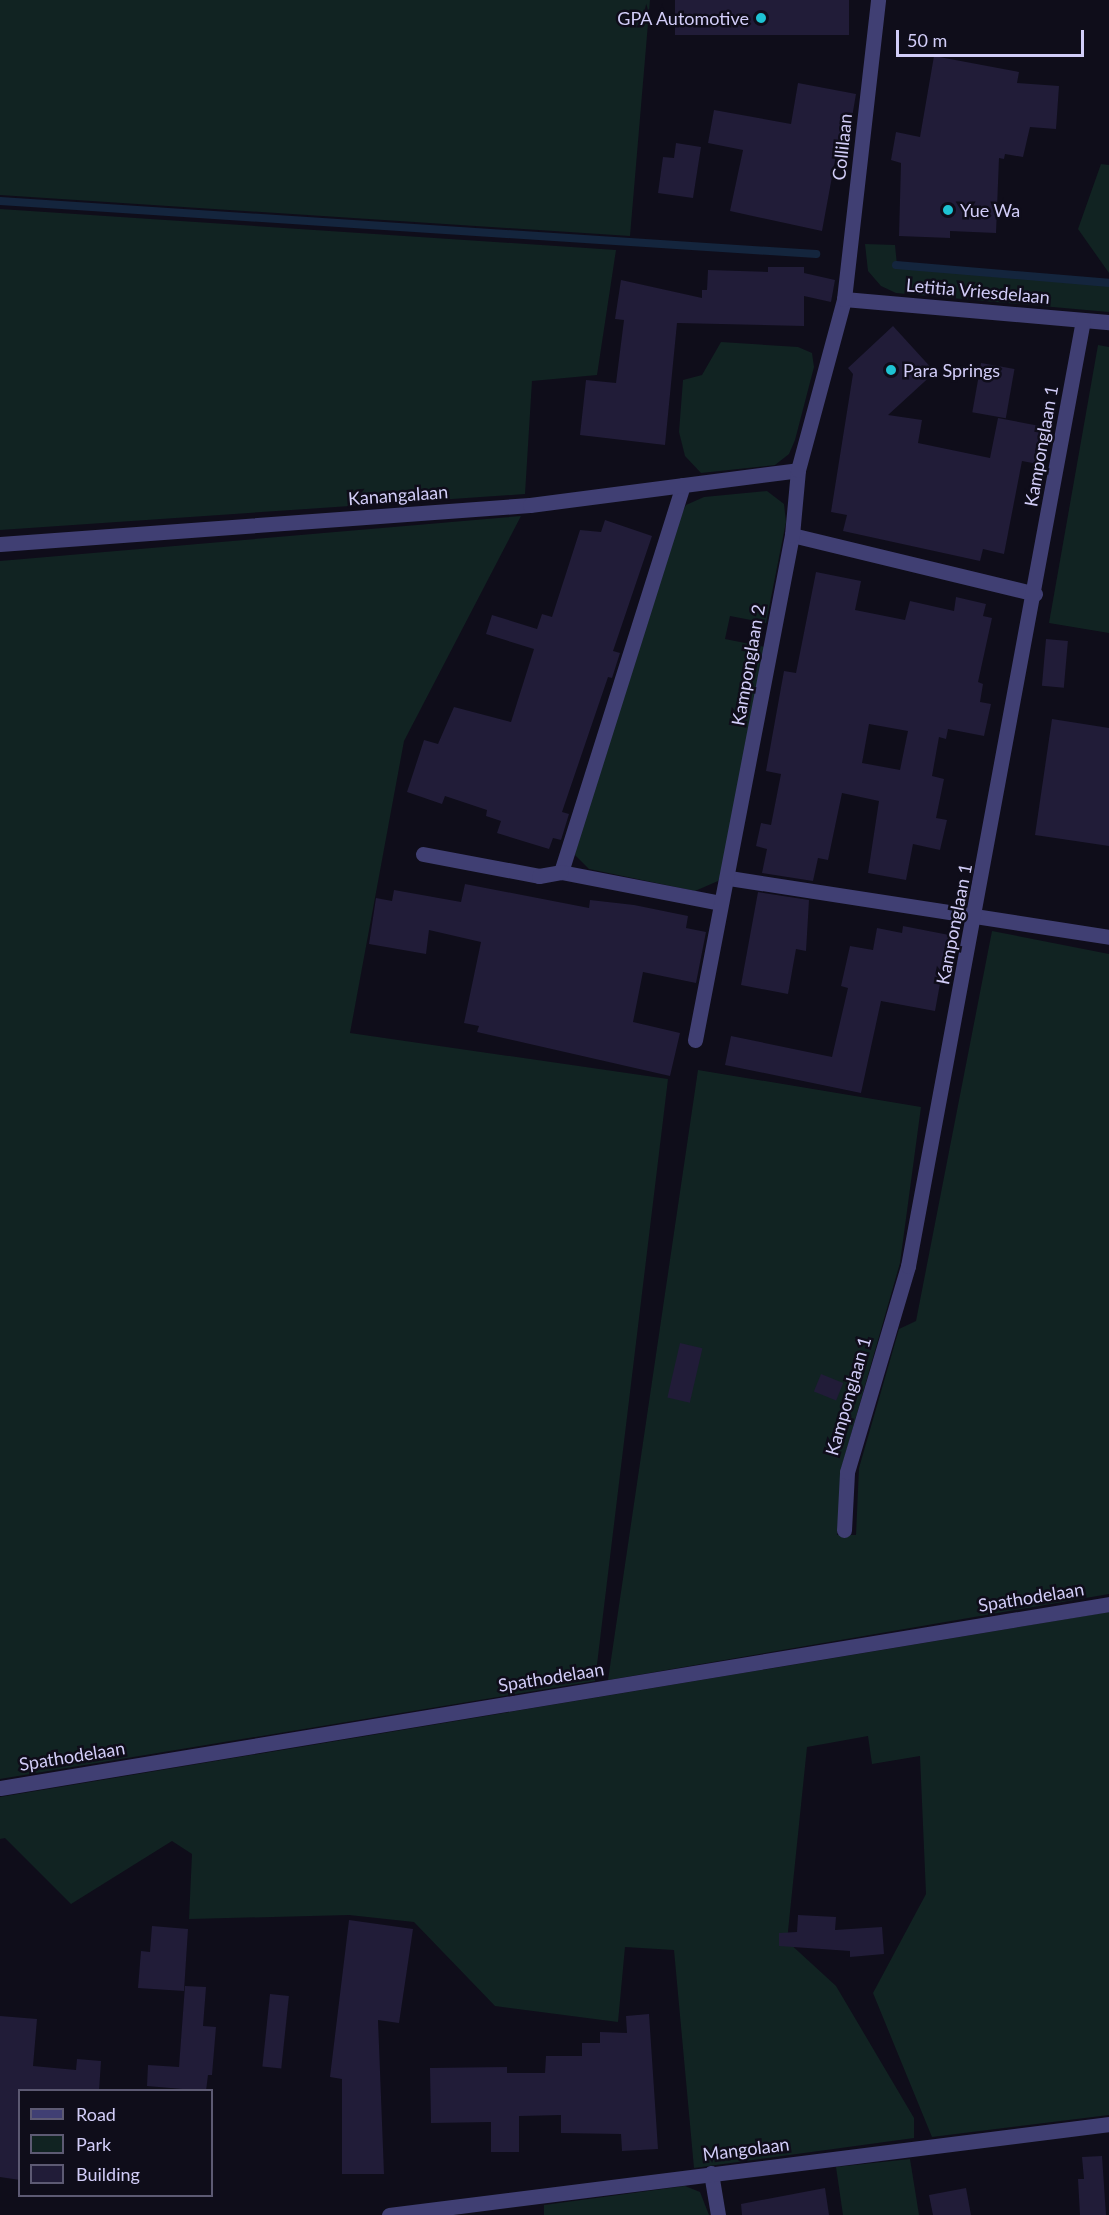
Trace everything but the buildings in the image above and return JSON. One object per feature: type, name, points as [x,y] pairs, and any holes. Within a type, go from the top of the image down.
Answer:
[{"type":"street","name":"Collilaan","points":[[844,299],[878,0]]},
{"type":"street","name":"Letitia Vriesdelaan","points":[[844,299],[1109,322]]},
{"type":"street","name":"Kamponglaan 2","points":[[695,1040],[720,903],[729,878],[792,535],[798,470],[844,299]]},
{"type":"street","name":"Kamponglaan 1","points":[[844,1530],[847,1472],[908,1266],[975,919],[1083,320]]},
{"type":"street","name":"Kanangalaan","points":[[0,544],[530,505],[798,470]]},
{"type":"street","points":[[561,872],[683,485]]},
{"type":"street","points":[[792,535],[1035,594]]},
{"type":"street","points":[[423,854],[539,876],[561,872],[720,903]]},
{"type":"street","points":[[729,878],[975,919],[1109,937]]},
{"type":"street","name":"Spathodelaan","points":[[0,1788],[1109,1604]]},
{"type":"street","name":"Mangolaan","points":[[389,2215],[1109,2124]]},
{"type":"street","points":[[711,2173],[718,2215]]},
{"type":"green space","points":[[0,0],[650,0],[630,236],[0,195]]},
{"type":"green space","points":[[1101,164],[1109,165],[1109,273],[1078,229]]},
{"type":"green space","points":[[0,209],[616,250],[597,375],[532,381],[525,494],[0,530]]},
{"type":"green space","points":[[865,244],[895,245],[897,265],[1109,283],[1109,312],[896,293],[881,286],[868,271]]},
{"type":"green space","points":[[721,342],[798,347],[812,353],[814,367],[795,440],[789,454],[775,465],[701,473],[685,456],[679,432],[683,380],[702,375]]},
{"type":"green space","points":[[1098,345],[1109,347],[1109,633],[1049,623]]},
{"type":"green space","points":[[767,491],[784,504],[786,522],[766,623],[730,616],[725,639],[765,647],[723,870],[718,881],[695,891],[589,869],[575,855],[577,842],[681,515],[686,505],[704,497]]},
{"type":"green space","points":[[521,516],[404,741],[350,1033],[668,1079],[595,1681],[0,1779],[0,561]]},
{"type":"green space","points":[[992,931],[1109,954],[1109,1594],[608,1680],[698,1070],[921,1107],[900,1263],[842,1466],[837,1535],[856,1535],[859,1468],[899,1329],[916,1321]]},
{"type":"green space","points":[[1109,1612],[1109,2115],[932,2137],[873,1993],[926,1894],[920,1756],[872,1764],[868,1736],[807,1747],[787,1941],[836,1986],[914,2118],[914,2138],[694,2168],[674,1950],[625,1947],[618,2022],[495,2006],[414,1922],[349,1915],[189,1919],[192,1854],[172,1841],[71,1904],[5,1838],[0,1839],[0,1797]]},
{"type":"green space","points":[[910,2159],[919,2215],[843,2215],[836,2167]]},
{"type":"green space","points":[[685,2186],[700,2192],[709,2215],[544,2215],[544,2205]]},
{"type":"waterway","points":[[0,201],[816,254]]},
{"type":"waterway","points":[[896,265],[1109,283]]},
{"type":"place","name":"GPA Automotive","points":[[761,18]]},
{"type":"place","name":"Yue Wa","points":[[948,210]]},
{"type":"place","name":"Para Springs","points":[[891,370]]}]
